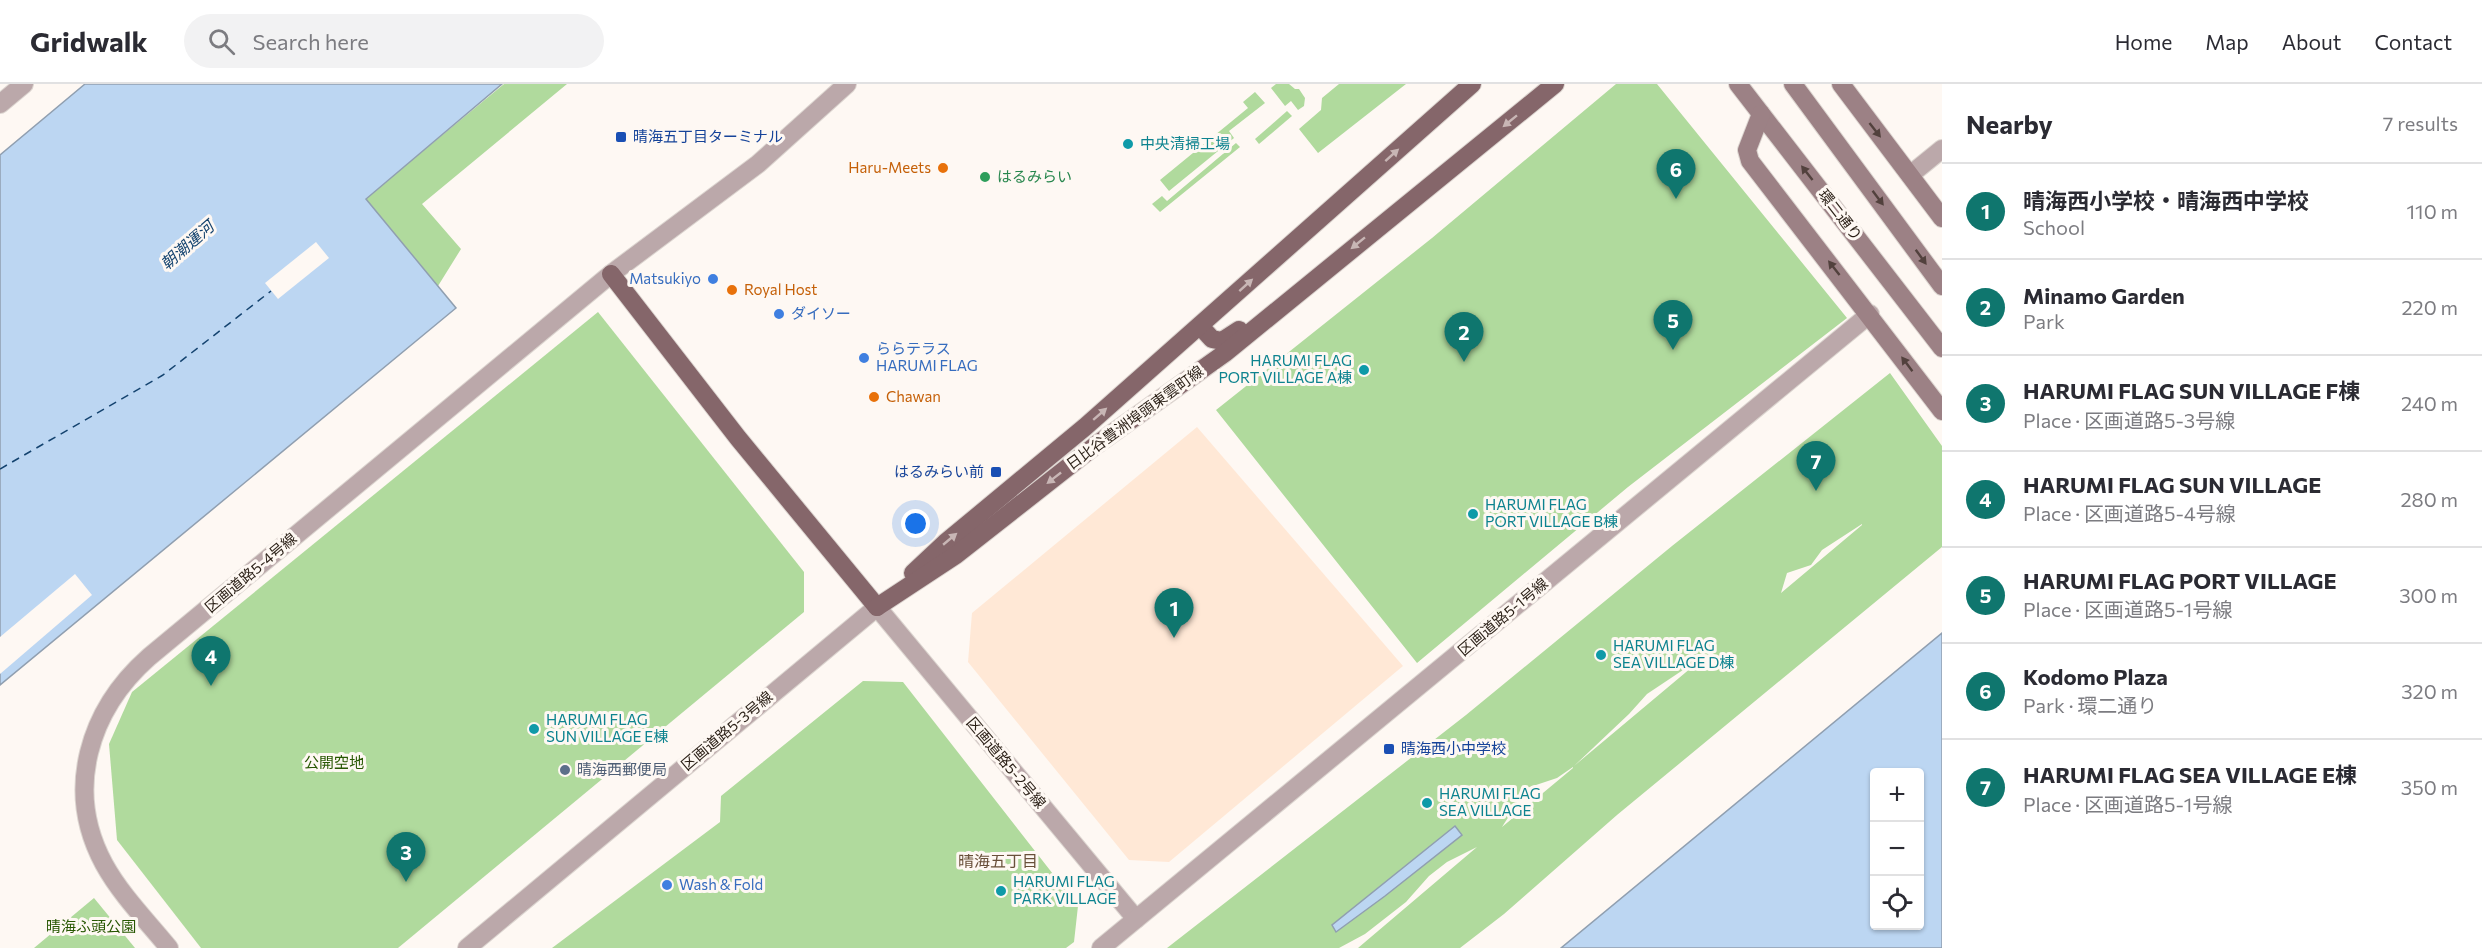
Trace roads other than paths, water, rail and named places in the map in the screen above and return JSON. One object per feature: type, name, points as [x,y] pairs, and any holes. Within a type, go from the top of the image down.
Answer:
[{"type":"main road","name":"日比谷豊洲埠頭東雲町線","points":[[877,607],[945,543],[1085,427],[1472,84]]},
{"type":"main road","name":"日比谷豊洲埠頭東雲町線","points":[[877,607],[956,555],[1096,445],[1225,353],[1555,84]]},
{"type":"main road","name":"環二通り","points":[[1737,84],[1942,348]]},
{"type":"main road","points":[[1793,84],[1942,286]]},
{"type":"main road","points":[[1840,84],[1942,218]]},
{"type":"main road","points":[[1761,114],[1747,150],[1750,161],[1870,314],[1942,411]]},
{"type":"main road","points":[[612,274],[738,438],[877,607]]},
{"type":"main road","points":[[1200,326],[1212,339],[1222,341],[1294,296]]},
{"type":"street","points":[[0,104],[24,84]]},
{"type":"street","name":"区画道路5-4号線","points":[[169,948],[115,883],[93,842],[87,819],[85,778],[88,758],[99,721],[115,693],[149,657],[612,274],[758,164],[847,84]]},
{"type":"street","points":[[1910,175],[1942,149]]},
{"type":"street","name":"区画道路5-1号線","points":[[1136,919],[1870,314]]},
{"type":"street","name":"区画道路5-2号線","points":[[877,607],[1136,919]]},
{"type":"street","name":"区画道路5-3号線","points":[[467,948],[877,607]]},
{"type":"street","points":[[1101,948],[1136,919]]},
{"type":"water","name":"朝潮運河","points":[[85,84],[502,84],[366,199],[456,308],[0,685],[0,155]]},
{"type":"water","points":[[1942,633],[1942,948],[1561,948]]},
{"type":"water","points":[[1455,826],[1462,835],[1336,932],[1332,925]]},
{"type":"place","name":"晴海五丁目ターミナル","points":[[621,137]]},
{"type":"place","name":"中央清掃工場","points":[[1128,144]]},
{"type":"place","name":"Haru-Meets","points":[[943,168]]},
{"type":"place","name":"はるみらい","points":[[985,177]]},
{"type":"place","name":"Kodomo Plaza","points":[[1676,199]]},
{"type":"place","name":"Matsukiyo","points":[[713,279]]},
{"type":"place","name":"Royal Host","points":[[732,290]]},
{"type":"place","name":"ダイソー","points":[[779,314]]},
{"type":"place","name":"HARUMI FLAG PORT VILLAGE","points":[[1673,350]]},
{"type":"place","name":"ららテラス HARUMI FLAG","points":[[864,358]]},
{"type":"place","name":"Minamo Garden","points":[[1464,362]]},
{"type":"place","name":"HARUMI FLAG PORT VILLAGE A棟","points":[[1364,370]]},
{"type":"place","name":"Chawan","points":[[874,397]]},
{"type":"place","name":"はるみらい前","points":[[996,472]]},
{"type":"place","name":"HARUMI FLAG SEA VILLAGE E棟","points":[[1816,491]]},
{"type":"place","name":"HARUMI FLAG PORT VILLAGE B棟","points":[[1473,514]]},
{"type":"place","name":"晴海西小学校・晴海西中学校","points":[[1174,638]]},
{"type":"place","name":"HARUMI FLAG SEA VILLAGE D棟","points":[[1601,655]]},
{"type":"place","name":"HARUMI FLAG SUN VILLAGE","points":[[211,686]]},
{"type":"place","name":"HARUMI FLAG SUN VILLAGE E棟","points":[[534,729]]},
{"type":"place","name":"晴海西小中学校","points":[[1389,749]]},
{"type":"place","name":"晴海西郵便局","points":[[565,770]]},
{"type":"place","name":"HARUMI FLAG SEA VILLAGE","points":[[1427,803]]},
{"type":"place","name":"HARUMI FLAG SUN VILLAGE F棟","points":[[406,882]]},
{"type":"place","name":"Wash & Fold","points":[[667,885]]},
{"type":"place","name":"HARUMI FLAG PARK VILLAGE","points":[[1001,891]]},
{"type":"district","name":"晴海五丁目","points":[[998,861]]},
{"type":"park label","name":"公開空地","points":[[334,763]]},
{"type":"park label","name":"晴海ふ頭公園","points":[[91,927]]}]
